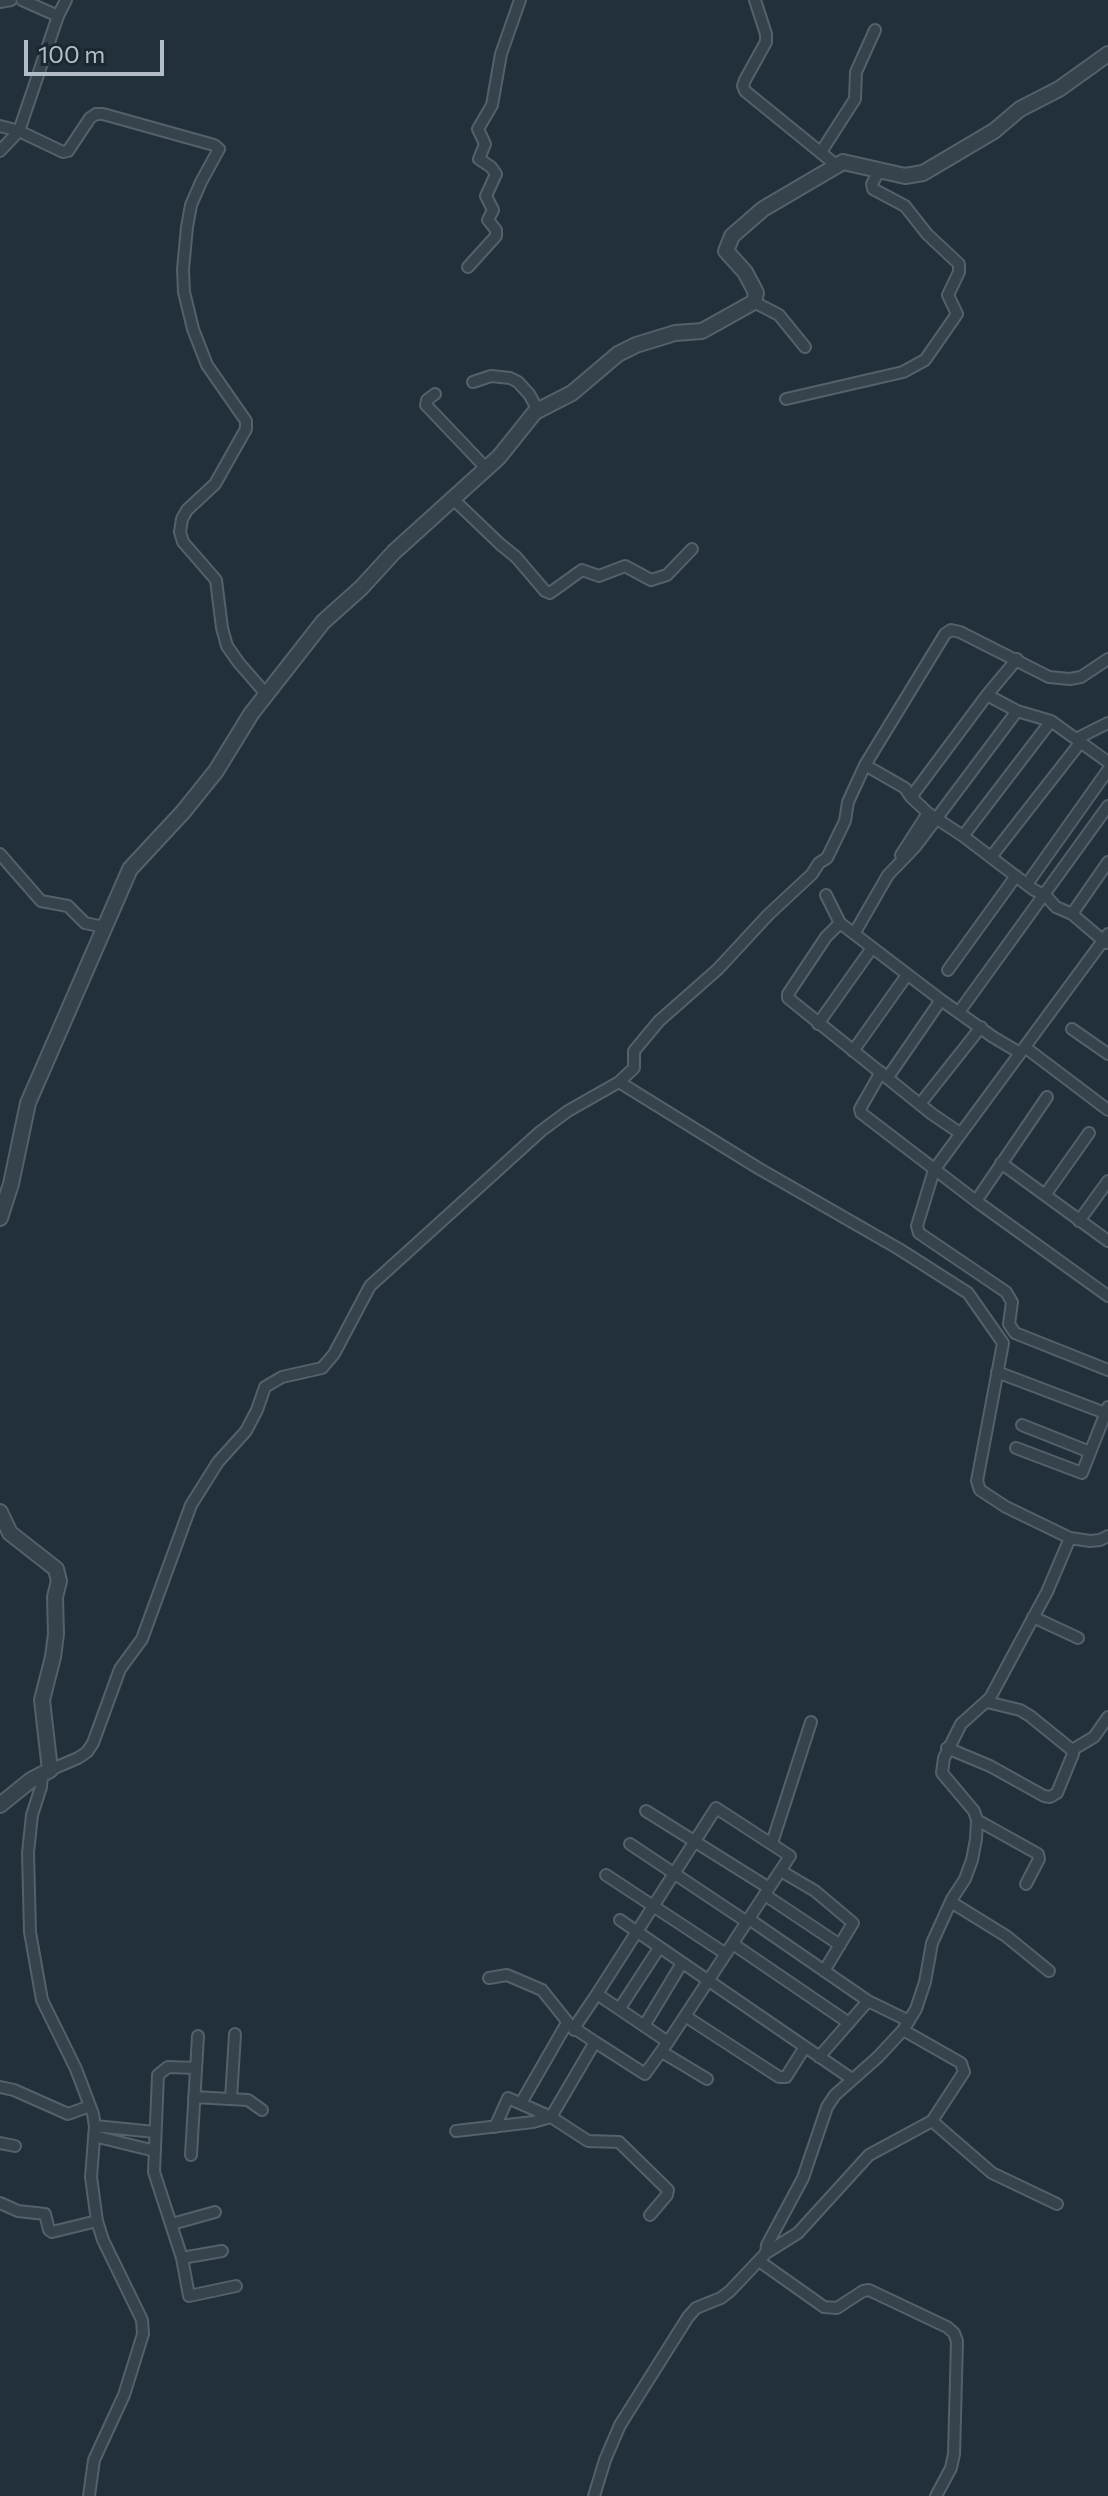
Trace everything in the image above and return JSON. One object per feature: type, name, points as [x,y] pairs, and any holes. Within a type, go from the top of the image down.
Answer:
[{"type":"street","points":[[0,2],[11,0]]},
{"type":"street","points":[[22,0],[58,16]]},
{"type":"street","points":[[0,151],[19,131],[66,0]]},
{"type":"street","points":[[468,267],[496,236],[496,230],[488,220],[493,210],[486,196],[496,174],[479,159],[485,144],[478,129],[492,105],[501,54],[520,0]]},
{"type":"street","points":[[755,0],[766,42],[745,80],[745,91],[836,165]]},
{"type":"street","points":[[821,152],[855,99],[856,72],[875,30]]},
{"type":"street","points":[[0,1218],[11,1184],[28,1103],[130,869],[216,771],[266,694],[323,622],[512,444],[538,410],[572,393],[618,354],[636,345],[675,333],[702,331],[754,302],[756,293],[745,272],[726,251],[728,242],[763,209],[836,165],[847,162],[905,176],[923,173],[1001,126],[1020,109],[1059,89],[1108,54]]},
{"type":"street","points":[[0,126],[19,131],[63,152],[68,151],[90,118],[103,114],[218,147],[218,153],[191,205],[185,241],[184,292],[193,329],[207,365],[246,421],[246,429],[215,484],[187,510],[180,532],[183,542],[216,580],[227,646],[266,694]]},
{"type":"street","points":[[786,399],[903,372],[925,360],[958,312],[948,295],[959,272],[959,264],[927,234],[905,206],[873,189],[872,184],[879,171]]},
{"type":"street","points":[[754,302],[779,315],[805,347]]},
{"type":"street","points":[[473,382],[491,376],[510,378],[523,388],[538,410]]},
{"type":"street","points":[[435,394],[426,405],[486,468]]},
{"type":"street","points":[[452,498],[514,555],[548,592],[582,570],[599,576],[625,566],[651,580],[667,575],[692,549]]},
{"type":"street","points":[[0,1805],[46,1772],[87,1752],[93,1743],[120,1669],[142,1639],[191,1505],[218,1462],[246,1431],[265,1387],[282,1377],[322,1368],[334,1354],[370,1286],[541,1131],[568,1111],[619,1082],[634,1068],[634,1051],[659,1021],[718,969],[827,858],[845,821],[848,802],[865,765],[945,634],[951,630],[960,632],[1049,677],[1081,677],[1108,659]]},
{"type":"street","points":[[911,797],[1017,659]]},
{"type":"street","points":[[987,695],[1017,711],[1051,721],[1108,762]]},
{"type":"street","points":[[854,934],[888,875],[915,847],[933,816],[1017,711]]},
{"type":"street","points":[[963,836],[1051,721]]},
{"type":"street","points":[[991,857],[1078,741],[1108,723]]},
{"type":"street","points":[[865,765],[905,788],[933,816],[1106,940],[934,1170],[917,1226],[919,1233],[1006,1292],[1012,1302],[1009,1324],[1015,1333],[1108,1370]]},
{"type":"street","points":[[1027,884],[1108,770]]},
{"type":"street","points":[[959,1012],[1108,806]]},
{"type":"street","points":[[0,854],[41,901],[68,906],[85,923],[104,927]]},
{"type":"street","points":[[1072,914],[1108,862]]},
{"type":"street","points":[[948,970],[1016,876]]},
{"type":"street","points":[[826,895],[840,923],[907,975],[981,1027],[1023,1050],[1108,1110]]},
{"type":"street","points":[[840,923],[826,937],[788,998],[960,1133]]},
{"type":"street","points":[[818,1024],[872,948]]},
{"type":"street","points":[[853,1051],[907,975]]},
{"type":"street","points":[[941,1000],[860,1112],[934,1170],[1108,1296]]},
{"type":"street","points":[[920,1104],[981,1027]]},
{"type":"street","points":[[1072,1029],[1108,1054]]},
{"type":"street","points":[[619,1082],[968,1293],[1003,1343],[978,1486],[980,1490],[1006,1507],[1070,1538],[1090,1541],[1108,1536]]},
{"type":"street","points":[[976,1201],[1047,1097]]},
{"type":"street","points":[[1045,1195],[1089,1133]]},
{"type":"street","points":[[1001,1163],[1108,1241]]},
{"type":"street","points":[[1079,1221],[1108,1181]]},
{"type":"street","points":[[997,1372],[1106,1410],[1082,1473],[1016,1448]]},
{"type":"street","points":[[1022,1425],[1090,1452]]},
{"type":"street","points":[[0,1512],[10,1533],[59,1573],[55,1597],[55,1645],[42,1700],[46,1772],[32,1815],[28,1853],[30,1932],[42,2000],[76,2069],[90,2106],[94,2131],[91,2177],[97,2221],[103,2240],[142,2320],[143,2334],[124,2395],[94,2460],[89,2496]]},
{"type":"street","points":[[762,2257],[803,2178],[827,2107],[835,2095],[878,2057],[916,2009],[932,1943],[972,1860],[977,1820],[969,1803],[942,1773],[947,1748],[968,1715],[987,1702],[1047,1592],[1070,1538]]},
{"type":"street","points":[[1033,1617],[1078,1638]]},
{"type":"street","points":[[947,1748],[990,1766],[1044,1796],[1057,1793],[1072,1750],[1020,1710],[987,1702]]},
{"type":"street","points":[[1072,1750],[1094,1737],[1108,1717]]},
{"type":"street","points":[[772,1843],[811,1722]]},
{"type":"street","points":[[489,1978],[512,1976],[542,1990],[571,2026],[645,2074],[790,1856],[716,1808],[597,1994],[571,2026],[521,2103]]},
{"type":"street","points":[[646,1811],[767,1891],[840,1945]]},
{"type":"street","points":[[977,1820],[1038,1854],[1039,1859],[1026,1884]]},
{"type":"street","points":[[594,2496],[620,2425],[688,2317],[696,2308],[721,2298],[762,2257],[798,2233],[869,2155],[932,2121],[964,2072],[961,2063],[906,2025],[630,1844]]},
{"type":"street","points":[[781,1871],[815,1891],[852,1921],[853,1925],[824,1971]]},
{"type":"street","points":[[606,1875],[726,1954]]},
{"type":"street","points":[[951,1902],[1006,1936],[1049,1971]]},
{"type":"street","points":[[620,1920],[852,2079]]},
{"type":"street","points":[[733,1944],[849,2023]]},
{"type":"street","points":[[620,2008],[659,1948]]},
{"type":"street","points":[[644,2026],[682,1963]]},
{"type":"street","points":[[597,1994],[644,2026],[665,2047],[707,2079]]},
{"type":"street","points":[[819,2057],[868,2001]]},
{"type":"street","points":[[685,2016],[779,2077],[786,2077],[805,2047]]},
{"type":"street","points":[[231,2099],[235,2034]]},
{"type":"street","points":[[191,2155],[198,2036]]},
{"type":"street","points":[[456,2131],[551,2117],[595,2042]]},
{"type":"street","points":[[196,2068],[168,2067],[158,2075],[154,2172],[182,2258],[189,2296],[236,2286]]},
{"type":"street","points":[[0,2087],[68,2114],[90,2106]]},
{"type":"street","points":[[194,2097],[248,2100],[262,2110]]},
{"type":"street","points":[[495,2127],[508,2098],[551,2117],[588,2141],[619,2142],[667,2188],[667,2195],[650,2215]]},
{"type":"street","points":[[932,2121],[992,2173],[1057,2204]]},
{"type":"street","points":[[94,2131],[155,2132]]},
{"type":"street","points":[[94,2131],[155,2151]]},
{"type":"street","points":[[0,2143],[15,2146]]},
{"type":"street","points":[[0,2203],[18,2211],[45,2214],[52,2232],[97,2221]]},
{"type":"street","points":[[172,2224],[215,2212]]},
{"type":"street","points":[[182,2258],[222,2251]]},
{"type":"street","points":[[762,2257],[824,2307],[837,2308],[869,2290],[954,2333],[957,2341],[954,2454],[951,2468],[936,2496]]}]
